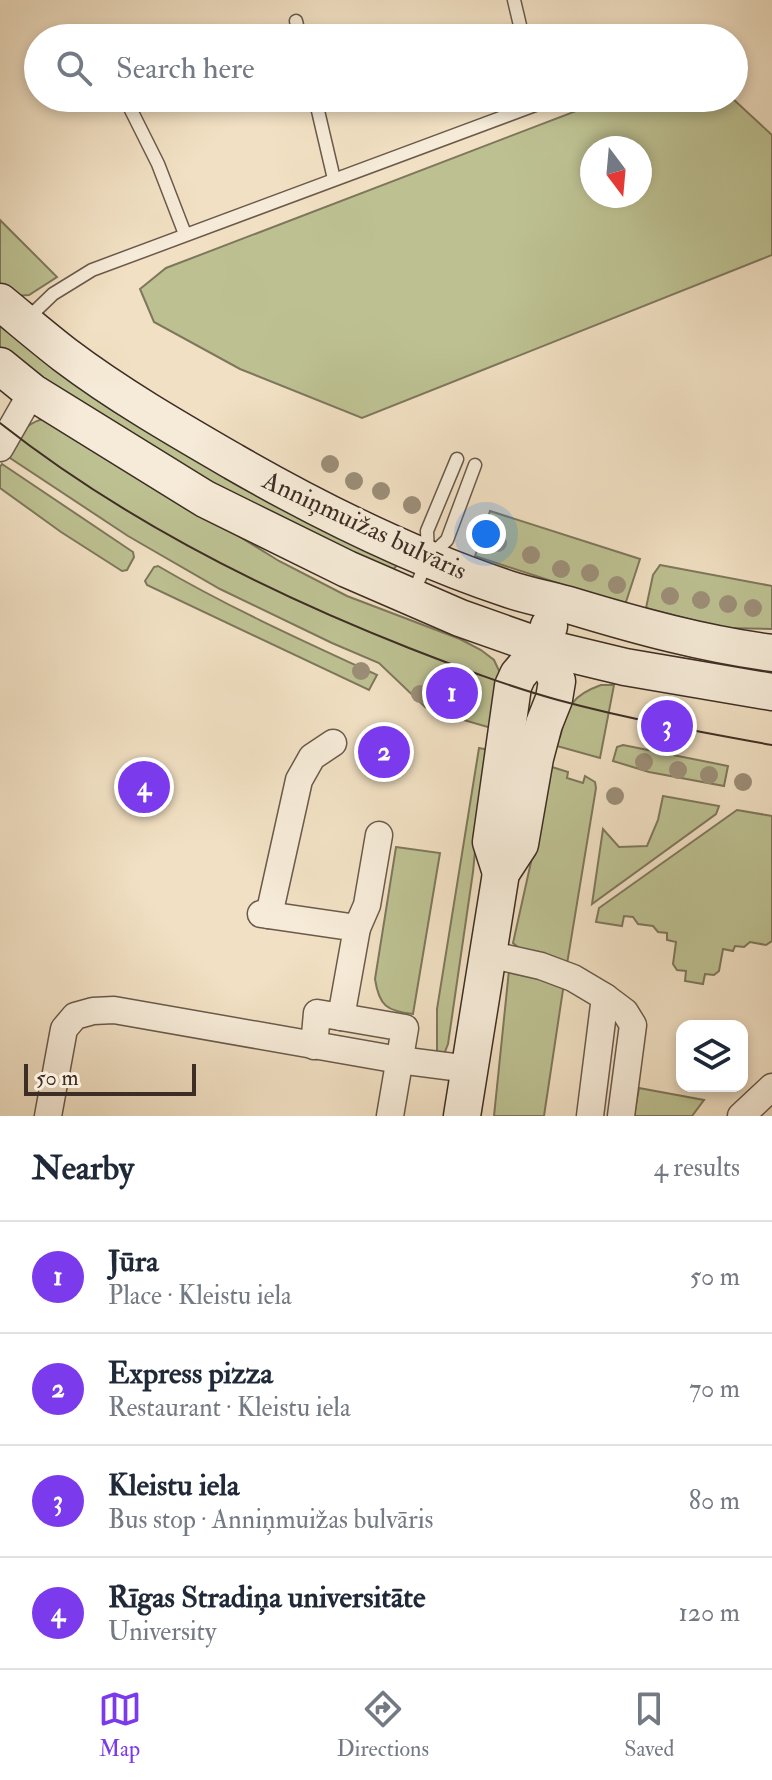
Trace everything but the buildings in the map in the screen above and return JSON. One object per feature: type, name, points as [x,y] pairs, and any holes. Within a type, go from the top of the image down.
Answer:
[{"type":"street","name":"Anniņmuižas bulvāris","points":[[12,312],[65,355],[109,385],[303,502],[509,590],[634,625],[772,653]]},
{"type":"street","name":"Anniņmuižas bulvāris","points":[[0,366],[32,392],[205,499],[347,569],[460,618],[542,647],[625,667],[772,692]]},
{"type":"street","points":[[0,448],[32,392]]},
{"type":"street","points":[[462,1116],[501,873],[520,844],[535,758],[554,699],[557,681],[542,647],[558,602]]},
{"type":"street","points":[[333,743],[312,757],[299,780],[265,914],[357,928]]},
{"type":"street","points":[[341,1017],[357,928],[367,905],[379,835]]},
{"type":"street","points":[[488,954],[541,966],[573,978],[625,1012],[633,1025],[621,1116]]},
{"type":"street","points":[[590,1116],[605,997]]},
{"type":"street","points":[[48,1116],[64,1029],[75,1016],[93,1011],[114,1010],[314,1046],[469,1069]]},
{"type":"street","points":[[314,1046],[317,1013],[405,1028],[390,1116]]},
{"type":"street","points":[[741,1116],[772,1087]]},
{"type":"lane","points":[[514,0],[520,24]]},
{"type":"lane","points":[[132,112],[158,164],[185,234]]},
{"type":"lane","points":[[318,112],[334,179]]},
{"type":"lane","points":[[12,312],[53,294],[74,279],[111,261],[516,112]]},
{"type":"lane","points":[[428,558],[427,531],[457,459]]},
{"type":"lane","points":[[412,596],[428,558],[447,540],[475,465]]},
{"type":"green space","points":[[573,112],[747,112],[772,135],[772,255],[362,418],[240,369],[154,322],[140,289],[166,268]]},
{"type":"green space","points":[[0,220],[57,277],[29,295],[14,296],[0,285]]},
{"type":"green space","points":[[0,320],[400,563],[391,571],[211,487],[40,380],[0,348]]},
{"type":"green space","points":[[49,418],[279,561],[347,596],[481,650],[494,660],[502,677],[498,730],[450,716],[458,684],[435,676],[425,707],[379,663],[220,589],[128,536],[7,456],[28,426]]},
{"type":"green space","points":[[2,464],[133,552],[134,557],[127,570],[122,571],[61,532],[0,488]]},
{"type":"green space","points":[[490,511],[640,559],[625,605],[475,556]]},
{"type":"green space","points":[[660,565],[772,586],[772,629],[723,628],[646,608],[653,575]]},
{"type":"green space","points":[[158,566],[239,610],[377,675],[369,690],[147,585],[145,581]]},
{"type":"green space","points":[[601,685],[614,685],[600,758],[546,743],[552,735],[560,737],[568,710],[577,698]]},
{"type":"green space","points":[[623,745],[728,766],[724,786],[649,772],[613,761],[617,747]]},
{"type":"green space","points":[[479,748],[494,751],[482,779],[473,872],[448,1044],[444,1054],[437,1055],[437,1009]]},
{"type":"green space","points":[[542,764],[568,772],[567,778],[583,783],[585,776],[595,782],[596,788],[567,964],[524,952],[513,943],[545,799]]},
{"type":"green space","points":[[663,796],[719,806],[716,814],[592,904],[603,829],[619,847],[647,846],[658,820]]},
{"type":"green space","points":[[737,810],[772,816],[772,941],[766,945],[750,942],[744,947],[735,946],[733,951],[723,949],[719,971],[714,975],[705,974],[703,984],[685,981],[686,971],[677,970],[673,964],[676,942],[667,940],[667,933],[658,932],[653,926],[638,924],[633,917],[624,916],[622,926],[596,922],[599,908]]},
{"type":"green space","points":[[396,847],[440,853],[413,1014],[386,1006],[375,979]]},
{"type":"green space","points":[[509,970],[564,983],[544,1116],[494,1116]]},
{"type":"green space","points":[[639,1088],[704,1100],[692,1116],[634,1116]]},
{"type":"tram line","points":[[0,423],[95,491],[145,522],[248,577],[355,626],[483,676],[558,700],[772,745]]},
{"type":"place","name":"Jūra","points":[[452,693]]},
{"type":"place","name":"Kleistu iela","points":[[667,726]]},
{"type":"place","name":"Express pizza","points":[[384,752]]},
{"type":"place","name":"Rīgas Stradiņa universitāte","points":[[144,787]]}]
